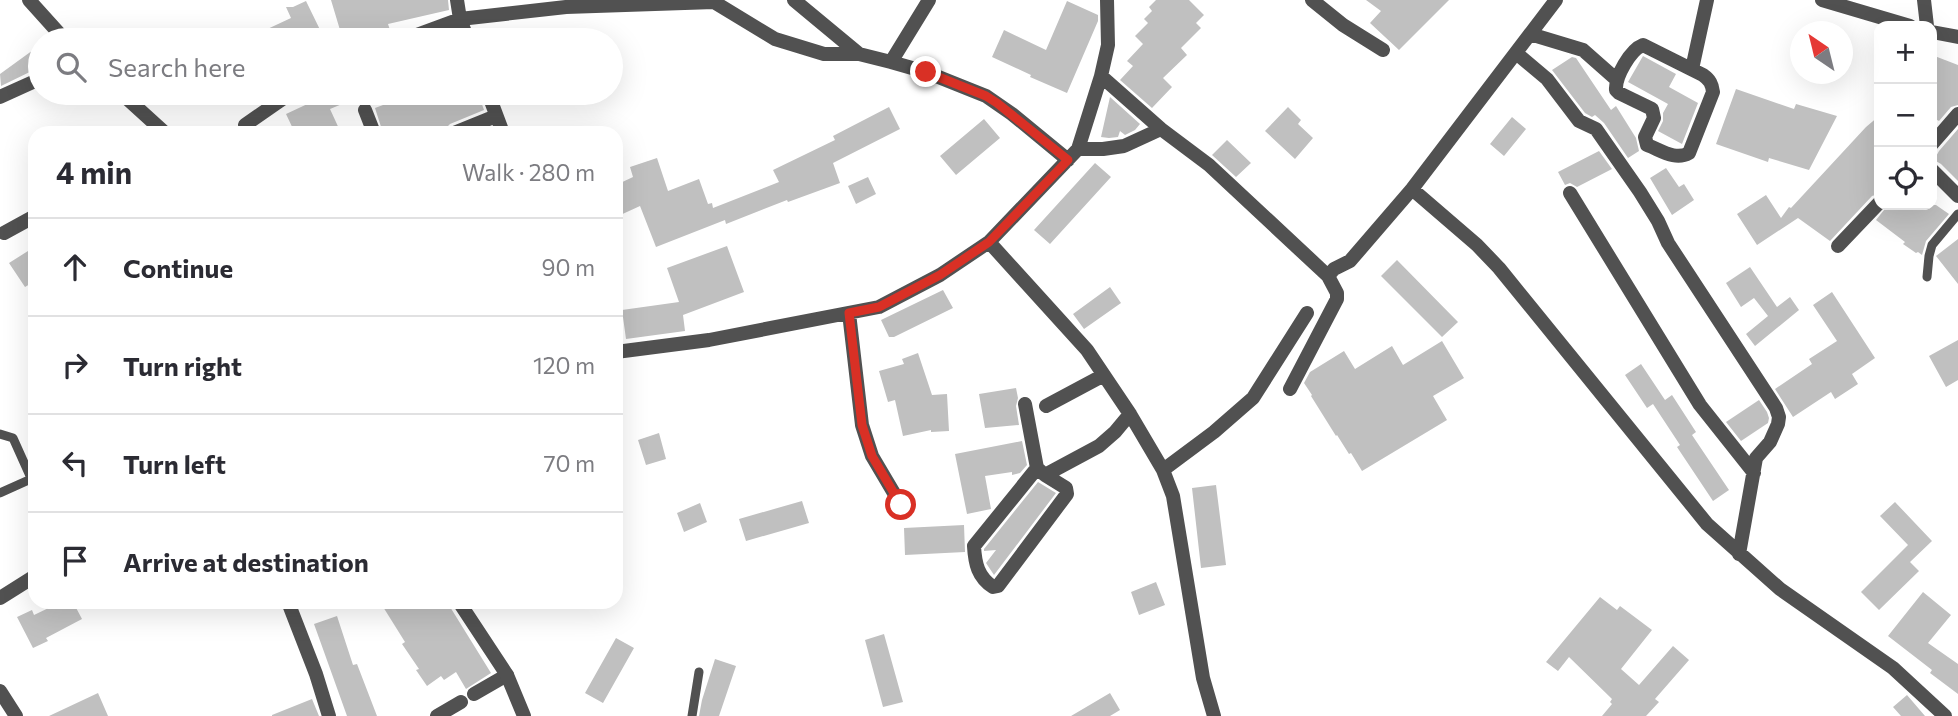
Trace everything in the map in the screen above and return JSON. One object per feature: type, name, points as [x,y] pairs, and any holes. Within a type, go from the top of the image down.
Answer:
[{"type":"street","points":[[29,0],[54,28]]},
{"type":"street","points":[[457,0],[463,28]]},
{"type":"street","points":[[794,0],[859,54]]},
{"type":"street","points":[[891,62],[929,0]]},
{"type":"street","points":[[623,351],[709,341],[879,307],[940,275],[989,242],[1079,149],[1108,45],[1107,0]]},
{"type":"street","points":[[1312,0],[1343,25],[1383,50]]},
{"type":"street","points":[[1328,276],[1334,269],[1350,261],[1412,189],[1556,0]]},
{"type":"street","points":[[1692,69],[1707,0]]},
{"type":"street","points":[[1822,0],[1893,21]]},
{"type":"street","points":[[1924,0],[1926,21]]},
{"type":"street","points":[[436,28],[460,19],[566,7],[715,1],[775,39],[824,54],[859,54],[891,62],[926,72],[986,96],[1068,160]]},
{"type":"street","points":[[1530,33],[1583,50],[1617,80]]},
{"type":"street","points":[[1937,33],[1958,37]]},
{"type":"street","points":[[1643,45],[1710,80],[1713,92],[1689,153],[1677,157],[1647,145],[1645,137],[1654,113],[1648,106],[1619,93],[1615,85],[1617,80],[1632,51],[1643,45]]},
{"type":"street","points":[[1516,53],[1548,79],[1579,121],[1596,129],[1640,192],[1668,243],[1776,408],[1778,424],[1770,442],[1756,458],[1739,554]]},
{"type":"street","points":[[1101,76],[1161,129],[1209,164],[1328,276],[1337,293],[1337,299],[1290,389]]},
{"type":"street","points":[[0,97],[28,84]]},
{"type":"street","points":[[133,105],[153,126]]},
{"type":"street","points":[[245,125],[274,105]]},
{"type":"street","points":[[492,105],[500,126]]},
{"type":"street","points":[[365,110],[371,126]]},
{"type":"street","points":[[1937,138],[1958,114]]},
{"type":"street","points":[[471,126],[496,116]]},
{"type":"street","points":[[1079,149],[1124,146],[1161,129]]},
{"type":"street","points":[[1937,175],[1958,196]]},
{"type":"street","points":[[1412,189],[1467,236],[1499,268],[1707,524],[1780,589],[1893,668],[1945,716]]},
{"type":"street","points":[[1570,193],[1700,405],[1754,473]]},
{"type":"street","points":[[1838,246],[1874,208]]},
{"type":"street","points":[[4,233],[28,220]]},
{"type":"street","points":[[989,242],[1076,337],[1130,414],[1163,470],[1173,496],[1203,678],[1214,716]]},
{"type":"street","points":[[849,313],[862,425],[872,456],[901,505]]},
{"type":"street","points":[[1163,470],[1214,432],[1253,398],[1307,313]]},
{"type":"street","points":[[1046,406],[1104,375]]},
{"type":"street","points":[[1025,404],[1041,471],[1066,488],[1067,494],[998,586],[993,587],[980,575],[974,546],[1041,471],[1099,446],[1130,414]]},
{"type":"street","points":[[0,598],[28,580]]},
{"type":"street","points":[[291,609],[329,716]]},
{"type":"street","points":[[464,609],[507,675],[524,716]]},
{"type":"street","points":[[474,694],[507,675]]},
{"type":"street","points":[[0,691],[16,716]]},
{"type":"street","points":[[437,716],[461,702]]},
{"type":"lane","points":[[1927,278],[1928,256],[1932,245],[1958,214]]},
{"type":"lane","points":[[0,434],[13,438],[28,472]]},
{"type":"lane","points":[[0,493],[28,485]]},
{"type":"lane","points":[[692,716],[699,672]]},
{"type":"building","points":[[331,0],[448,0],[449,10],[388,24],[389,28],[339,28]]},
{"type":"building","points":[[1156,0],[1189,0],[1204,15],[1196,23],[1201,28],[1181,48],[1187,55],[1163,78],[1172,87],[1152,108],[1120,80],[1133,66],[1127,61],[1143,44],[1135,36],[1148,23],[1144,19],[1152,11],[1149,7]]},
{"type":"building","points":[[1366,0],[1449,0],[1399,50],[1370,23],[1381,11]]},
{"type":"building","points":[[306,1],[319,28],[270,28],[291,18],[286,7]]},
{"type":"building","points":[[1067,1],[1098,15],[1098,21],[1067,93],[992,57],[1004,30],[1046,50]]},
{"type":"building","points":[[28,54],[28,73],[1,86],[0,74]]},
{"type":"building","points":[[1643,56],[1676,74],[1669,87],[1698,103],[1682,144],[1658,131],[1668,104],[1628,82]]},
{"type":"building","points":[[1572,57],[1576,58],[1611,110],[1616,106],[1636,138],[1639,151],[1628,158],[1604,123],[1595,115],[1592,117],[1585,113],[1552,70]]},
{"type":"building","points":[[1937,57],[1958,65],[1958,105],[1951,107],[1939,121]]},
{"type":"building","points":[[1736,89],[1794,109],[1796,104],[1837,116],[1809,170],[1769,158],[1768,162],[1716,144]]},
{"type":"building","points":[[1110,97],[1140,124],[1135,130],[1125,135],[1120,131],[1118,137],[1101,137]]},
{"type":"building","points":[[305,105],[340,105],[330,109],[338,126],[292,126],[286,114]]},
{"type":"building","points":[[383,105],[482,105],[484,110],[448,126],[381,126],[375,108]]},
{"type":"building","points":[[889,107],[900,129],[833,163],[840,183],[726,224],[725,220],[656,247],[640,206],[623,214],[623,182],[633,177],[630,167],[657,158],[668,191],[699,179],[708,204],[712,203],[713,208],[779,182],[773,170],[835,140],[833,136]]},
{"type":"building","points":[[1288,107],[1301,120],[1298,124],[1313,138],[1295,159],[1265,131]]},
{"type":"building","points":[[1512,117],[1526,129],[1504,156],[1490,144]]},
{"type":"building","points":[[984,119],[1000,138],[956,175],[940,156]]},
{"type":"building","points":[[1874,120],[1874,195],[1830,241],[1798,218],[1757,245],[1737,214],[1766,195],[1781,218]]},
{"type":"building","points":[[1958,129],[1958,181],[1937,162],[1939,151]]},
{"type":"building","points":[[1227,140],[1251,163],[1236,177],[1212,155]]},
{"type":"building","points":[[1599,151],[1612,169],[1577,187],[1570,183],[1565,185],[1558,172]]},
{"type":"building","points":[[1095,163],[1111,177],[1050,244],[1034,230]]},
{"type":"building","points":[[1666,168],[1679,187],[1684,184],[1694,200],[1672,215],[1650,178]]},
{"type":"building","points":[[868,177],[876,194],[856,204],[848,186]]},
{"type":"building","points":[[1937,206],[1949,214],[1926,241],[1922,255],[1903,244],[1905,242],[1876,220],[1884,210],[1937,210]]},
{"type":"building","points":[[1958,239],[1958,284],[1936,256]]},
{"type":"building","points":[[727,246],[744,292],[683,315],[685,331],[626,339],[623,310],[679,302],[667,268]]},
{"type":"building","points":[[28,251],[28,285],[25,287],[9,263]]},
{"type":"building","points":[[1397,260],[1458,322],[1442,337],[1381,276]]},
{"type":"building","points":[[1750,267],[1777,307],[1790,297],[1799,310],[1755,346],[1746,334],[1768,316],[1754,298],[1741,307],[1726,283]]},
{"type":"building","points":[[1110,287],[1121,303],[1084,329],[1073,314]]},
{"type":"building","points":[[943,290],[953,308],[889,337],[881,320]]},
{"type":"building","points":[[1832,292],[1875,358],[1852,374],[1858,384],[1835,399],[1831,392],[1793,417],[1775,389],[1812,364],[1809,359],[1837,341],[1813,305]]},
{"type":"building","points":[[1958,340],[1958,380],[1946,387],[1929,356]]},
{"type":"building","points":[[1442,341],[1464,378],[1433,396],[1447,420],[1362,471],[1336,436],[1304,383],[1310,372],[1344,351],[1355,369],[1392,346],[1403,365]]},
{"type":"building","points":[[918,353],[932,395],[947,394],[949,431],[931,430],[903,436],[895,400],[888,402],[879,371],[904,364],[902,359]]},
{"type":"building","points":[[1641,364],[1665,400],[1672,395],[1696,432],[1692,435],[1729,490],[1713,501],[1677,447],[1680,445],[1653,404],[1647,408],[1625,375]]},
{"type":"building","points":[[1016,388],[1019,425],[985,428],[979,394]]},
{"type":"building","points":[[1759,400],[1767,412],[1768,423],[1741,441],[1726,422]]},
{"type":"building","points":[[659,433],[666,459],[646,465],[638,440]]},
{"type":"building","points":[[1022,441],[1027,465],[1020,473],[985,476],[991,509],[967,514],[955,454]]},
{"type":"building","points":[[1038,482],[1056,493],[994,575],[986,563],[996,550],[984,549]]},
{"type":"building","points":[[1216,485],[1226,565],[1201,568],[1192,488]]},
{"type":"building","points":[[802,501],[809,523],[746,541],[739,519]]},
{"type":"building","points":[[1895,502],[1932,541],[1910,562],[1919,571],[1879,610],[1861,592],[1908,545],[1880,516]]},
{"type":"building","points":[[700,503],[707,522],[684,532],[677,513]]},
{"type":"building","points":[[964,525],[965,552],[905,555],[904,528]]},
{"type":"building","points":[[1156,582],[1165,605],[1139,615],[1131,592]]},
{"type":"building","points":[[1923,592],[1951,615],[1928,643],[1958,664],[1958,694],[1888,636]]},
{"type":"building","points":[[1600,597],[1617,610],[1620,606],[1652,630],[1621,669],[1639,685],[1673,646],[1689,660],[1655,699],[1659,702],[1646,716],[1602,716],[1612,704],[1612,699],[1569,657],[1558,671],[1546,662]]},
{"type":"building","points":[[46,609],[77,609],[82,619],[33,648],[17,617],[32,610],[34,615]]},
{"type":"building","points":[[384,609],[451,609],[491,673],[466,689],[456,672],[444,680],[441,676],[427,686],[402,644],[405,642]]},
{"type":"building","points":[[337,616],[353,665],[357,664],[377,716],[347,716],[314,624]]},
{"type":"building","points":[[884,634],[903,702],[883,707],[865,640]]},
{"type":"building","points":[[616,638],[634,648],[603,703],[585,693]]},
{"type":"building","points":[[715,659],[736,666],[719,716],[699,716],[702,700]]},
{"type":"building","points":[[98,693],[108,716],[49,716]]},
{"type":"building","points":[[1110,693],[1120,710],[1110,716],[1071,716]]},
{"type":"building","points":[[1907,695],[1925,716],[1901,716],[1893,707]]},
{"type":"building","points":[[312,699],[319,716],[272,716],[272,715]]},
{"type":"route","points":[[901,505],[872,456],[862,425],[849,313],[879,307],[940,275],[989,242],[1068,160],[986,96],[926,72]]}]
